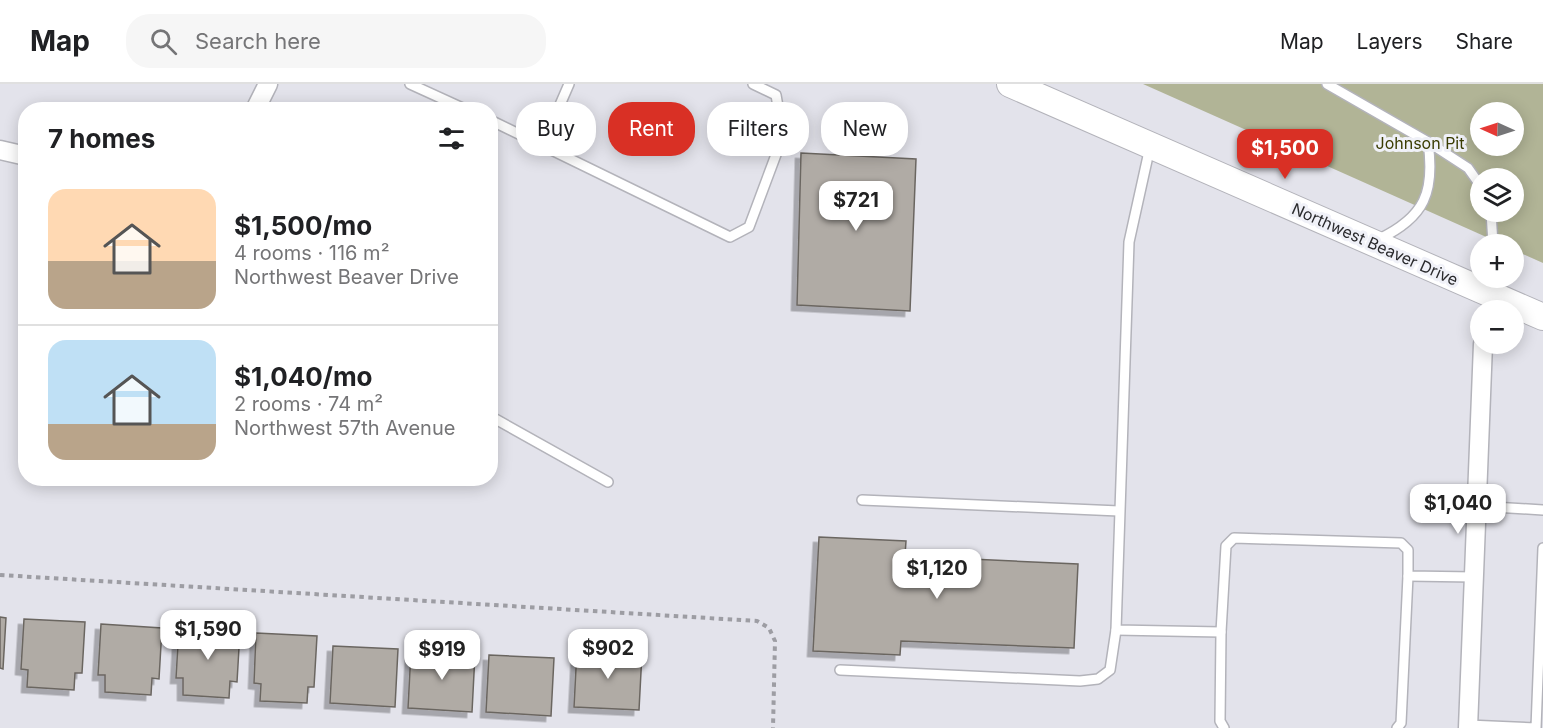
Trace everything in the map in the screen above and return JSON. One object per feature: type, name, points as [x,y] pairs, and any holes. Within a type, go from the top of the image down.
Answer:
[{"type":"main road","name":"Northwest Beaver Drive","points":[[1010,84],[1374,242],[1487,296],[1543,317]]},
{"type":"street","points":[[259,102],[268,84]]},
{"type":"street","points":[[0,150],[18,154]]},
{"type":"street","points":[[1468,726],[1483,354]]},
{"type":"lane","points":[[410,84],[449,102]]},
{"type":"lane","points":[[561,102],[569,84]]},
{"type":"lane","points":[[567,156],[729,237],[749,227],[783,136],[776,95],[753,84]]},
{"type":"lane","points":[[1327,84],[1428,142],[1470,172]]},
{"type":"lane","points":[[498,124],[516,132]]},
{"type":"lane","points":[[1374,242],[1402,228],[1423,203],[1432,172],[1428,142]]},
{"type":"lane","points":[[840,670],[1080,681],[1098,679],[1110,670],[1116,630],[1129,242],[1150,145]]},
{"type":"lane","points":[[498,420],[608,482]]},
{"type":"lane","points":[[862,500],[1119,511]]},
{"type":"lane","points":[[1477,506],[1543,510]]},
{"type":"lane","points":[[1224,728],[1220,721],[1221,632],[1226,546],[1234,538],[1401,543],[1408,550],[1401,723],[1397,728]]},
{"type":"lane","points":[[1468,726],[1536,728],[1543,548]]},
{"type":"lane","points":[[1408,576],[1474,577]]},
{"type":"lane","points":[[1116,630],[1221,632]]},
{"type":"path","points":[[0,575],[757,621],[769,628],[775,641],[773,728]]},
{"type":"green space","name":"Johnson Pit","points":[[1143,84],[1543,84],[1543,263],[1524,254],[1524,234],[1480,234]]},
{"type":"building","points":[[809,153],[821,154],[821,156],[916,159],[910,311],[797,305],[801,156],[809,156]]},
{"type":"building","points":[[819,537],[906,541],[905,556],[1078,564],[1074,648],[901,641],[900,655],[813,651]]},
{"type":"building","points":[[0,617],[6,618],[3,669],[0,668]]},
{"type":"building","points":[[24,619],[85,622],[82,673],[75,673],[74,690],[27,687],[28,670],[21,669]]},
{"type":"building","points":[[101,624],[162,628],[159,679],[152,678],[151,695],[105,692],[105,675],[98,675]]},
{"type":"building","points":[[179,627],[240,631],[237,682],[230,681],[229,698],[183,695],[183,678],[176,678]]},
{"type":"building","points":[[256,633],[317,636],[314,687],[308,687],[307,703],[260,701],[261,684],[254,683]]},
{"type":"building","points":[[333,646],[398,649],[395,707],[330,703]]},
{"type":"building","points":[[577,649],[642,653],[639,710],[574,707]]},
{"type":"building","points":[[411,651],[475,654],[472,712],[408,708]]},
{"type":"building","points":[[489,655],[554,658],[551,716],[486,712]]}]
